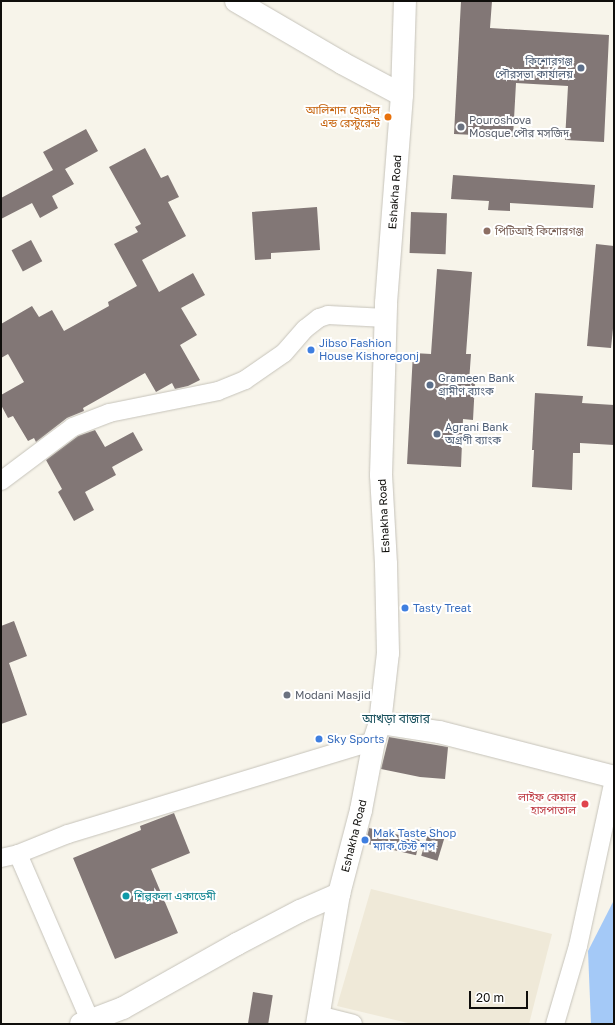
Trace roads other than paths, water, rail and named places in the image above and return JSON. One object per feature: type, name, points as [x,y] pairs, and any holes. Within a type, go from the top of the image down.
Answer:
[{"type":"street","points":[[236,1],[342,63],[402,95]]},
{"type":"street","name":"Eshakha Road","points":[[318,1020],[339,894],[361,810],[377,732],[388,652],[386,564],[381,475],[386,318],[402,95],[405,1]]},
{"type":"street","points":[[1,481],[73,426],[108,413],[218,391],[245,380],[284,353],[305,329],[319,318],[328,316],[386,318]]},
{"type":"street","points":[[339,894],[300,911],[244,940],[123,1008],[85,1022],[9,856],[68,834],[377,732],[439,732],[614,778],[578,946],[555,1024]]},
{"type":"street","points":[[318,1020],[354,1024]]},
{"type":"water","points":[[614,900],[614,1024],[591,1024],[588,951]]},
{"type":"place","name":"কিশোরগঞ্জ পৌরসভা কার্যালয়","points":[[581,68]]},
{"type":"place","name":"আলিশান হোটেল এন্ড রেস্টুরেন্ট","points":[[388,117]]},
{"type":"place","name":"Pouroshova Mosque পৌর মসজিদ","points":[[461,127]]},
{"type":"place","name":"পিটিআই কিশোরগঞ্জ","points":[[487,231]]},
{"type":"place","name":"Jibso Fashion House Kishoregonj","points":[[311,350]]},
{"type":"place","name":"Grameen Bank গ্রামীণ ব্যাংক","points":[[430,385]]},
{"type":"place","name":"Agrani Bank অগ্রণী ব্যাংক","points":[[437,434]]},
{"type":"place","name":"Tasty Treat","points":[[405,608]]},
{"type":"place","name":"Modani Masjid","points":[[287,695]]},
{"type":"place","name":"Sky Sports","points":[[319,739]]},
{"type":"place","name":"লাইফ কেয়ার হাসপাতাল","points":[[585,804]]},
{"type":"place","name":"Mak Taste Shop ম্যাক টেস্ট শপ","points":[[365,840]]},
{"type":"place","name":"শিল্পকলা একাডেমী","points":[[126,896]]},
{"type":"district","name":"আখড়া বাজার","points":[[396,719]]}]
